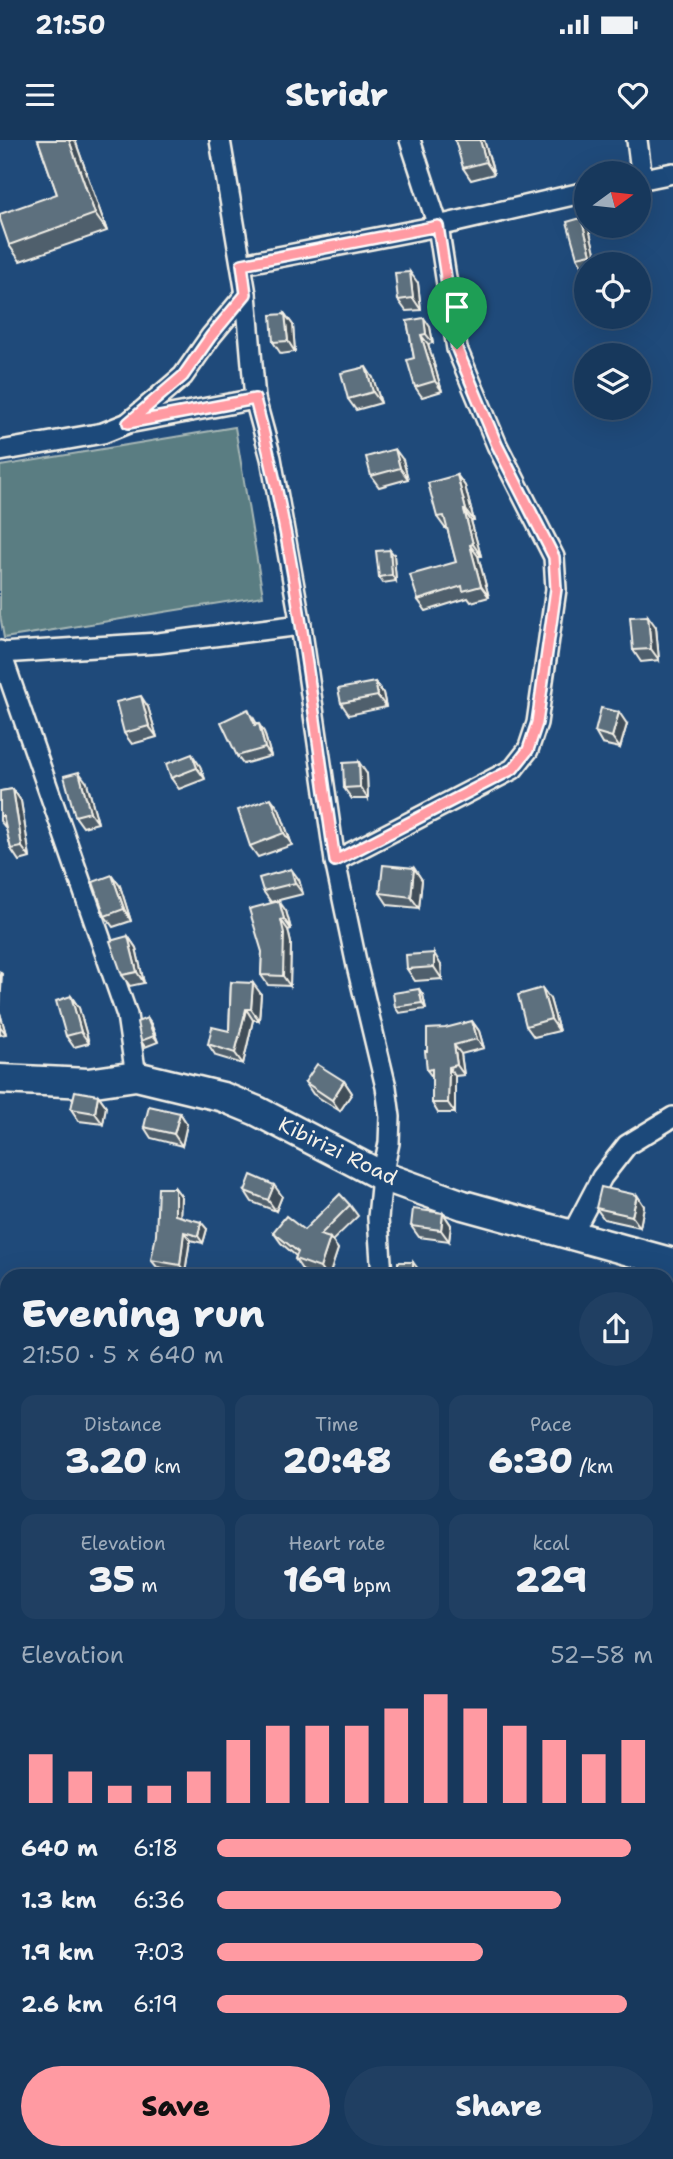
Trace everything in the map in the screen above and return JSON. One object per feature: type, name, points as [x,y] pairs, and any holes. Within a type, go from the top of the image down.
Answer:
[{"type":"street","points":[[220,140],[242,264],[255,399],[271,458],[301,625],[335,861],[386,1087],[390,1130],[378,1218],[382,1269]]},
{"type":"street","points":[[335,861],[513,769],[528,750],[537,723],[556,589],[554,557],[497,445],[457,349],[438,226],[410,140]]},
{"type":"street","points":[[637,140],[639,161]]},
{"type":"street","points":[[651,178],[673,173]]},
{"type":"street","points":[[242,264],[438,226],[574,195]]},
{"type":"street","points":[[128,423],[183,376],[211,336],[246,294]]},
{"type":"street","points":[[0,451],[103,433],[128,423],[255,399]]},
{"type":"street","points":[[136,1076],[127,1014],[0,652],[158,643],[301,625]]},
{"type":"street","name":"Kibirizi Road","points":[[0,1079],[88,1083],[136,1076],[237,1101],[382,1176],[463,1205],[673,1263]]},
{"type":"street","points":[[571,1236],[602,1177],[627,1145],[673,1117]]},
{"type":"green space","points":[[235,427],[263,596],[4,638],[0,615],[0,466]]},
{"type":"building","points":[[38,140],[69,140],[95,214],[9,245],[0,214],[57,194]]},
{"type":"building","points":[[455,140],[480,140],[486,162],[463,168]]},
{"type":"building","points":[[574,220],[574,238],[587,238],[590,252],[576,252],[567,222]]},
{"type":"building","points":[[410,272],[413,298],[398,300],[395,273]]},
{"type":"building","points":[[285,314],[288,341],[273,342],[271,315]]},
{"type":"building","points":[[424,318],[426,334],[421,335],[435,381],[415,387],[407,360],[414,358],[407,321]]},
{"type":"building","points":[[366,367],[373,392],[348,399],[341,373]]},
{"type":"building","points":[[395,449],[400,468],[371,476],[366,457]]},
{"type":"building","points":[[457,475],[481,586],[463,591],[462,586],[418,600],[410,575],[456,562],[444,516],[437,517],[428,483]]},
{"type":"building","points":[[390,550],[392,575],[379,577],[376,551]]},
{"type":"building","points":[[648,616],[651,649],[633,650],[630,617]]},
{"type":"building","points":[[375,682],[378,696],[341,703],[338,689]]},
{"type":"building","points":[[141,696],[149,726],[124,733],[116,702]]},
{"type":"building","points":[[601,708],[619,712],[612,737],[595,732]]},
{"type":"building","points":[[248,709],[255,725],[259,724],[265,748],[237,756],[221,722]]},
{"type":"building","points":[[192,754],[197,768],[171,778],[166,764]]},
{"type":"building","points":[[359,762],[360,787],[344,788],[343,763]]},
{"type":"building","points":[[79,772],[90,812],[75,816],[64,776]]},
{"type":"building","points":[[13,789],[22,847],[11,849],[3,816],[0,816],[0,791]]},
{"type":"building","points":[[271,798],[284,833],[250,846],[238,810]]},
{"type":"building","points":[[383,865],[414,868],[411,897],[380,893]]},
{"type":"building","points":[[291,869],[295,883],[263,891],[259,878]]},
{"type":"building","points":[[112,875],[124,909],[105,916],[93,882]]},
{"type":"building","points":[[279,901],[284,919],[281,920],[284,933],[283,976],[261,975],[262,952],[249,909]]},
{"type":"building","points":[[128,936],[137,972],[122,975],[110,941]]},
{"type":"building","points":[[434,953],[434,967],[407,969],[406,955]]},
{"type":"building","points":[[231,982],[253,983],[251,1009],[246,1009],[235,1053],[208,1044],[212,1027],[229,1031]]},
{"type":"building","points":[[542,988],[551,1019],[526,1026],[518,995]]},
{"type":"building","points":[[419,989],[422,1003],[395,1007],[393,993]]},
{"type":"building","points":[[71,996],[81,1032],[66,1036],[56,1001]]},
{"type":"building","points":[[147,1018],[154,1036],[141,1041],[137,1022]]},
{"type":"building","points":[[472,1021],[477,1039],[454,1045],[457,1065],[449,1067],[448,1103],[432,1103],[432,1069],[427,1070],[425,1051],[427,1029],[445,1028]]},
{"type":"building","points":[[317,1064],[344,1081],[332,1100],[305,1082]]},
{"type":"building","points":[[75,1091],[98,1095],[95,1113],[71,1109]]},
{"type":"building","points":[[149,1106],[180,1113],[174,1134],[144,1127]]},
{"type":"building","points":[[251,1175],[274,1185],[268,1200],[245,1191]]},
{"type":"building","points":[[601,1187],[637,1195],[632,1216],[596,1208]]},
{"type":"building","points":[[158,1188],[175,1188],[175,1215],[201,1222],[198,1236],[184,1232],[180,1265],[151,1260],[156,1235]]},
{"type":"building","points":[[340,1194],[350,1205],[320,1235],[330,1238],[320,1268],[295,1259],[298,1252],[273,1232],[286,1216],[304,1230]]},
{"type":"building","points":[[413,1209],[443,1213],[441,1230],[411,1226]]},
{"type":"building","points":[[398,1262],[413,1262],[413,1269],[398,1269]]},
{"type":"route","points":[[438,226],[457,349],[497,445],[554,557],[556,589],[537,723],[528,750],[513,769],[335,861],[301,625],[271,458],[255,399],[128,423],[183,376],[211,336],[246,294],[242,264],[438,226]]}]
